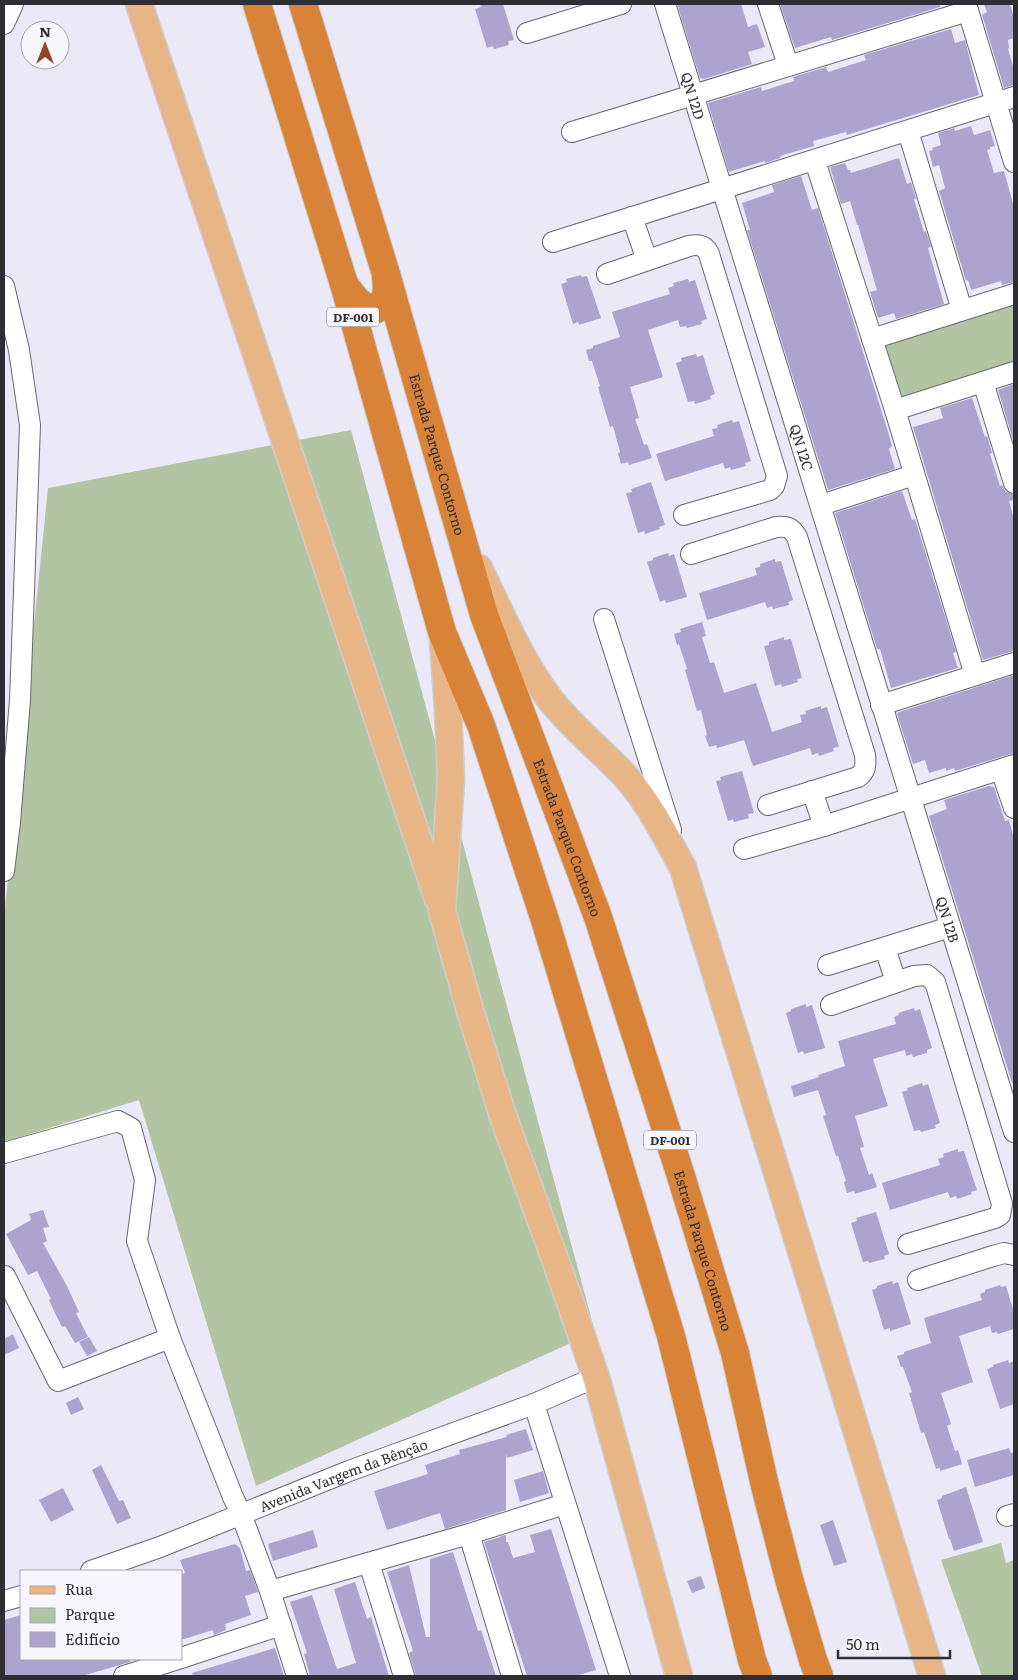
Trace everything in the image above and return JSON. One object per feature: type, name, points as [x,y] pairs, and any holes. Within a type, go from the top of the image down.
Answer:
[{"type":"highway","name":"DF-001","points":[[257,4],[344,284],[442,632],[481,725],[526,864],[668,1326],[752,1660],[758,1676]]},
{"type":"highway","name":"Estrada Parque Contorno","points":[[303,4],[386,274],[484,615],[598,917],[681,1176],[735,1354],[765,1486],[787,1570],[819,1676]]},
{"type":"highway","points":[[344,284],[358,303],[366,308],[376,309],[383,302],[387,293],[386,274]]},
{"type":"main road","points":[[139,4],[442,912],[503,1116],[562,1276],[596,1377],[679,1676]]},
{"type":"main road","points":[[460,528],[508,629],[535,678],[568,720],[627,778],[656,819],[682,868],[932,1676]]},
{"type":"main road","points":[[442,632],[451,780],[442,912]]},
{"type":"street","points":[[4,24],[13,4]]},
{"type":"street","points":[[527,32],[621,4]]},
{"type":"street","name":"QN 12D","points":[[665,4],[722,189]]},
{"type":"street","points":[[768,4],[788,66]]},
{"type":"street","points":[[572,132],[788,66],[967,8],[1005,100],[1014,162]]},
{"type":"street","points":[[552,242],[1005,100]]},
{"type":"street","points":[[908,131],[962,310]]},
{"type":"street","points":[[815,161],[895,410],[975,674]]},
{"type":"street","name":"QN 12C","points":[[722,189],[821,505],[881,705]]},
{"type":"street","points":[[632,217],[646,260]]},
{"type":"street","points":[[607,274],[689,246],[702,246],[707,249],[777,476],[774,486],[770,490],[684,515]]},
{"type":"street","points":[[4,286],[19,350],[30,425],[20,700],[4,871]]},
{"type":"street","points":[[872,339],[1014,294]]},
{"type":"street","points":[[895,410],[1014,372]]},
{"type":"street","points":[[983,382],[1014,483]]},
{"type":"street","points":[[821,505],[914,475]]},
{"type":"street","points":[[692,554],[776,527],[786,526],[792,529],[797,537],[865,755],[866,763],[863,774],[858,777],[768,805]]},
{"type":"street","points":[[604,619],[682,868]]},
{"type":"street","points":[[881,705],[1014,663]]},
{"type":"street","name":"QN 12B","points":[[881,705],[1014,1132]]},
{"type":"street","points":[[744,849],[1008,768],[1014,808]]},
{"type":"street","points":[[812,791],[824,826]]},
{"type":"street","points":[[828,965],[950,927]]},
{"type":"street","points":[[884,948],[896,982]]},
{"type":"street","points":[[831,1005],[922,975],[931,977],[935,982],[1002,1204],[1000,1215],[996,1218],[908,1244]]},
{"type":"street","points":[[4,1153],[118,1121],[131,1128],[145,1180],[137,1241],[170,1338],[241,1514],[270,1592],[297,1676]]},
{"type":"street","points":[[918,1280],[1004,1253],[1014,1255]]},
{"type":"street","points":[[5,1276],[58,1381],[170,1338]]},
{"type":"street","name":"Avenida Vargem da Bênção","points":[[94,1570],[160,1547],[349,1471],[534,1404],[596,1377]]},
{"type":"street","points":[[534,1404],[620,1676]]},
{"type":"street","points":[[270,1592],[565,1504]]},
{"type":"street","points":[[469,1534],[512,1676]]},
{"type":"street","points":[[369,1563],[404,1676]]},
{"type":"street","points":[[4,1601],[20,1596]]},
{"type":"street","points":[[182,1657],[281,1625]]},
{"type":"street","points":[[124,1676],[174,1660]]},
{"type":"green space","points":[[1014,304],[1014,368],[902,404],[883,345]]},
{"type":"green space","points":[[351,430],[595,1332],[256,1486],[139,1100],[4,1142],[4,918],[48,488]]},
{"type":"green space","points":[[1001,1543],[1006,1563],[1014,1560],[1014,1676],[982,1676],[941,1560]]},
{"type":"building","points":[[480,4],[503,4],[514,40],[508,41],[509,45],[494,49],[493,46],[487,48],[475,9],[481,7]]},
{"type":"building","points":[[677,4],[741,4],[748,27],[757,24],[765,47],[748,52],[752,64],[704,79],[700,78]]},
{"type":"building","points":[[780,4],[940,4],[940,7],[832,40],[831,37],[795,48]]},
{"type":"building","points":[[984,4],[1010,4],[1014,18],[1014,38],[1008,40],[1008,49],[1014,69],[1014,85],[1004,88],[982,15],[987,12]]},
{"type":"building","points":[[951,29],[955,43],[965,40],[979,95],[847,135],[846,132],[813,141],[814,146],[783,155],[780,158],[765,163],[765,161],[729,172],[708,103],[761,87],[762,91],[794,81],[793,77],[826,67],[828,72],[866,60],[864,55]]},
{"type":"building","points":[[971,126],[974,135],[990,130],[995,146],[987,150],[994,173],[1004,171],[1014,207],[1014,282],[1002,285],[1001,281],[971,290],[968,280],[966,281],[939,191],[945,188],[939,165],[933,167],[929,151],[941,145],[938,133],[954,128],[955,131]]},
{"type":"building","points":[[899,158],[907,184],[911,182],[924,232],[926,231],[931,247],[928,248],[944,304],[896,319],[894,313],[878,318],[870,292],[877,290],[858,225],[850,201],[841,204],[830,167],[845,163],[851,173]]},
{"type":"building","points":[[801,176],[812,210],[818,208],[889,435],[892,446],[889,449],[895,469],[828,490],[747,230],[750,230],[742,203],[774,192],[772,185]]},
{"type":"building","points":[[581,275],[582,277],[587,276],[601,318],[579,325],[578,322],[573,324],[561,284],[567,282],[566,279]]},
{"type":"building","points":[[688,279],[689,282],[695,280],[707,319],[701,321],[702,324],[687,328],[686,326],[680,327],[678,320],[648,330],[663,377],[630,387],[639,418],[635,419],[644,445],[647,444],[652,458],[629,465],[628,462],[621,464],[613,426],[610,427],[598,387],[600,386],[592,361],[589,361],[586,350],[620,337],[612,312],[670,294],[668,288],[674,286],[673,283]]},
{"type":"building","points":[[696,354],[697,357],[703,355],[715,394],[710,396],[711,399],[695,404],[694,401],[688,402],[676,363],[682,361],[681,358]]},
{"type":"building","points":[[1014,384],[1014,443],[998,390]]},
{"type":"building","points":[[972,398],[985,437],[987,436],[992,453],[990,454],[1000,486],[1002,485],[1006,492],[1014,495],[1014,500],[1009,501],[1014,519],[1014,651],[983,660],[913,427],[943,418],[940,408]]},
{"type":"building","points":[[732,420],[733,423],[739,421],[751,461],[745,463],[746,466],[731,470],[730,467],[725,469],[723,463],[665,481],[656,454],[714,436],[712,429],[718,428],[717,425]]},
{"type":"building","points":[[651,482],[665,525],[659,527],[660,529],[645,534],[644,531],[638,533],[626,493],[632,492],[631,489]]},
{"type":"building","points":[[902,491],[912,520],[915,519],[956,652],[953,653],[958,668],[891,688],[835,513]]},
{"type":"building","points":[[668,553],[669,556],[674,554],[687,597],[666,603],[665,600],[660,602],[647,562]]},
{"type":"building","points":[[775,559],[775,562],[781,561],[793,600],[788,602],[789,605],[773,609],[772,606],[767,608],[765,602],[707,620],[699,593],[757,575],[755,568],[760,567],[760,564]]},
{"type":"building","points":[[702,622],[706,636],[702,637],[710,663],[714,662],[724,693],[756,683],[772,732],[802,722],[800,715],[806,714],[805,711],[821,706],[821,709],[827,707],[839,747],[833,748],[834,751],[819,756],[818,753],[812,755],[810,748],[753,766],[744,740],[717,748],[716,745],[709,747],[705,736],[707,735],[701,710],[697,711],[685,670],[687,669],[674,634],[681,632],[680,629]]},
{"type":"building","points":[[784,637],[784,640],[791,639],[802,678],[797,679],[798,682],[782,687],[781,684],[775,686],[764,646],[769,645],[769,642]]},
{"type":"building","points":[[1014,675],[1014,753],[955,771],[954,768],[946,771],[946,768],[929,773],[925,760],[913,764],[897,714],[899,712]]},
{"type":"building","points":[[742,771],[754,813],[748,814],[749,818],[734,822],[733,819],[728,821],[716,781],[721,780],[720,777]]},
{"type":"building","points":[[989,786],[994,787],[1005,821],[1009,820],[1014,839],[1014,1083],[1012,1083],[929,816],[947,809],[944,800]]},
{"type":"building","points":[[806,1004],[806,1007],[812,1005],[825,1048],[804,1054],[803,1051],[798,1053],[786,1013],[791,1011],[791,1009]]},
{"type":"building","points":[[914,1008],[915,1011],[920,1009],[932,1048],[927,1050],[927,1053],[913,1057],[912,1054],[906,1056],[905,1050],[873,1059],[888,1106],[855,1116],[864,1147],[860,1148],[869,1175],[872,1173],[877,1187],[855,1194],[854,1191],[847,1193],[844,1182],[846,1181],[823,1116],[826,1115],[818,1090],[794,1097],[791,1086],[845,1066],[838,1041],[896,1024],[894,1017],[899,1015],[898,1013]]},
{"type":"building","points":[[922,1083],[923,1086],[928,1084],[940,1123],[935,1125],[936,1128],[921,1132],[920,1130],[914,1131],[902,1092],[908,1090],[907,1088]]},
{"type":"building","points":[[958,1149],[958,1152],[964,1151],[977,1190],[971,1192],[972,1194],[957,1199],[956,1196],[950,1198],[948,1192],[890,1210],[882,1183],[940,1165],[938,1159],[944,1157],[943,1154]]},
{"type":"building","points":[[43,1210],[49,1227],[43,1228],[47,1241],[43,1243],[67,1286],[79,1312],[76,1313],[88,1337],[75,1343],[65,1326],[62,1327],[37,1271],[28,1275],[6,1234],[31,1220],[29,1214]]},
{"type":"building","points":[[876,1212],[889,1254],[884,1256],[885,1259],[869,1263],[868,1261],[863,1262],[851,1223],[857,1221],[856,1218]]},
{"type":"building","points":[[892,1281],[893,1284],[898,1282],[911,1324],[890,1331],[890,1328],[884,1330],[872,1290],[877,1288],[877,1286]]},
{"type":"building","points":[[1000,1285],[1001,1287],[1006,1286],[1014,1313],[1014,1329],[998,1334],[997,1332],[992,1333],[990,1326],[959,1336],[973,1382],[941,1393],[951,1424],[947,1426],[955,1451],[958,1450],[962,1464],[940,1471],[940,1468],[936,1469],[924,1432],[921,1433],[909,1393],[912,1392],[897,1356],[931,1343],[924,1318],[982,1300],[980,1294],[985,1292],[985,1290]]},
{"type":"building","points":[[13,1334],[19,1348],[4,1355],[4,1339]]},
{"type":"building","points":[[89,1337],[97,1351],[87,1356],[79,1342]]},
{"type":"building","points":[[1008,1360],[1009,1363],[1014,1361],[1014,1404],[1000,1409],[987,1369]]},
{"type":"building","points":[[78,1397],[84,1409],[71,1415],[66,1403]]},
{"type":"building","points":[[526,1429],[533,1450],[507,1458],[506,1454],[506,1510],[445,1529],[440,1513],[387,1530],[374,1491],[428,1474],[425,1465],[460,1454],[459,1450],[507,1437],[506,1435]]},
{"type":"building","points":[[1009,1448],[1011,1453],[1014,1452],[1014,1475],[975,1487],[967,1460]]},
{"type":"building","points":[[101,1465],[119,1501],[123,1500],[131,1518],[117,1524],[92,1470]]},
{"type":"building","points":[[543,1471],[549,1493],[520,1502],[514,1480]]},
{"type":"building","points":[[966,1487],[983,1542],[954,1551],[937,1500],[942,1498],[942,1496]]},
{"type":"building","points":[[63,1488],[74,1510],[51,1522],[39,1500]]},
{"type":"building","points":[[833,1520],[847,1562],[834,1566],[820,1525]]},
{"type":"building","points":[[551,1529],[596,1670],[575,1676],[527,1676],[484,1542],[506,1535],[506,1542],[508,1542],[513,1558],[535,1552],[530,1535]]},
{"type":"building","points":[[313,1530],[318,1547],[273,1561],[268,1544]]},
{"type":"building","points":[[235,1544],[240,1548],[246,1571],[250,1570],[258,1592],[245,1596],[251,1615],[225,1624],[226,1630],[214,1635],[213,1630],[182,1640],[182,1574],[185,1573],[180,1560]]},
{"type":"building","points":[[453,1552],[478,1631],[481,1630],[496,1676],[416,1676],[409,1653],[413,1651],[387,1572],[409,1565],[426,1637],[430,1637],[430,1559]]},
{"type":"building","points":[[701,1576],[705,1588],[692,1593],[687,1581]]},
{"type":"building","points":[[355,1582],[367,1619],[371,1617],[389,1676],[310,1676],[304,1654],[307,1653],[290,1602],[312,1595],[337,1669],[356,1663],[334,1589]]},
{"type":"building","points":[[20,1615],[20,1660],[130,1660],[130,1662],[82,1676],[4,1676],[4,1620]]},
{"type":"building","points":[[275,1648],[284,1676],[193,1676],[192,1673]]}]
